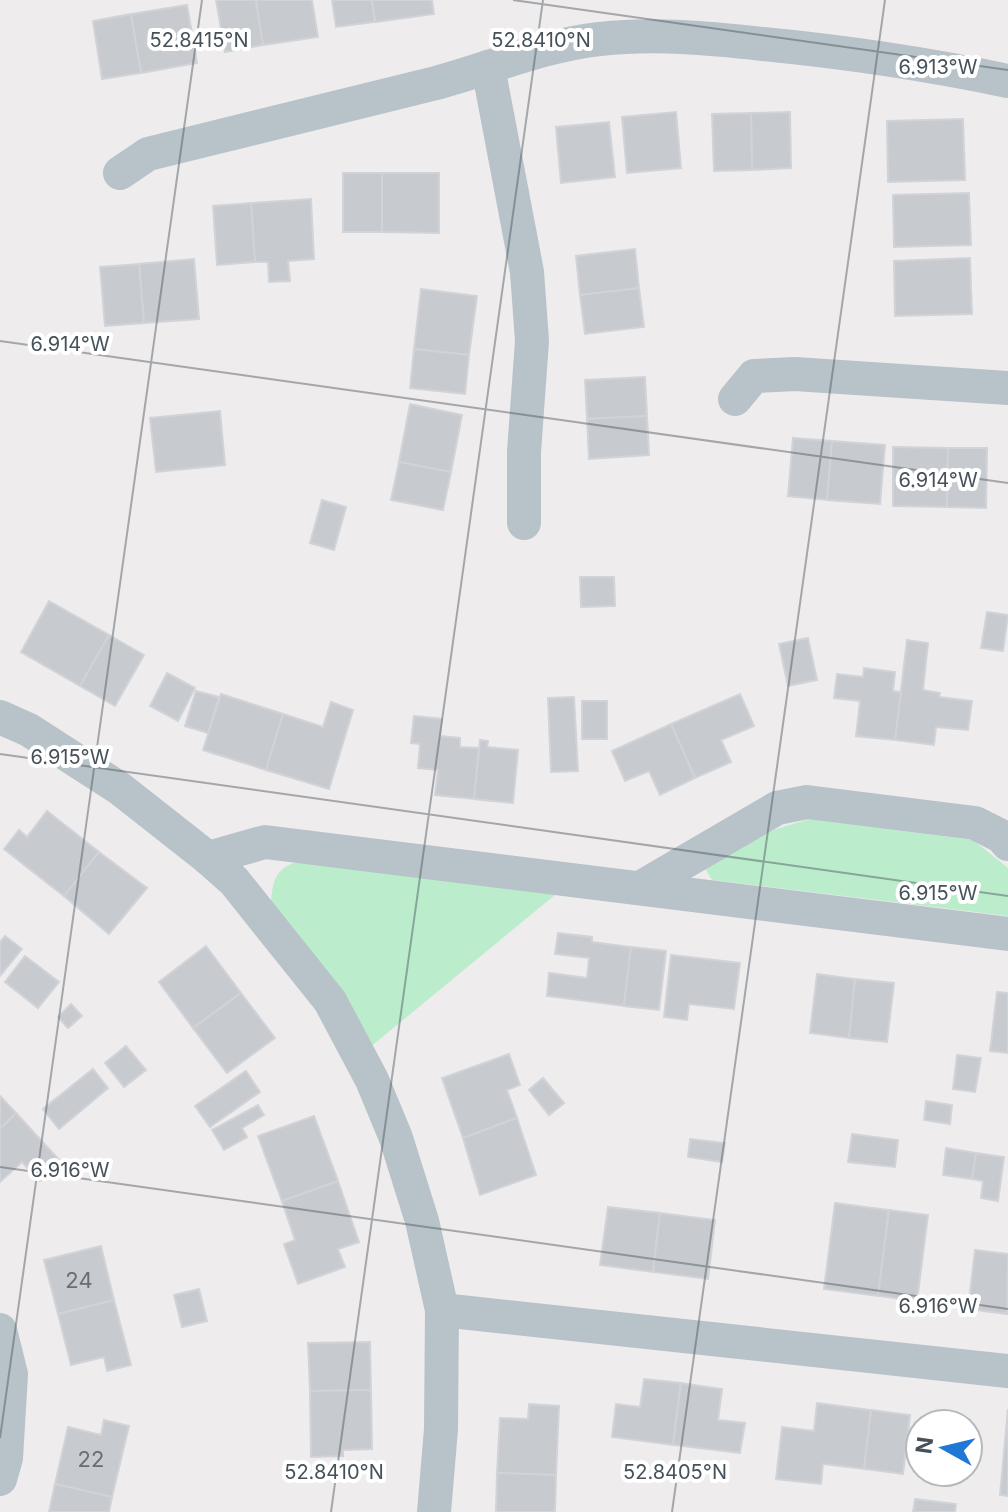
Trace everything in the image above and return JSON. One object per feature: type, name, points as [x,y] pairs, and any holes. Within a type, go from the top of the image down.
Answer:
[{"type":"street","points":[[120,173],[148,154],[597,39],[643,36],[801,47],[942,67],[1008,81]]},
{"type":"street","points":[[488,67],[527,272],[532,341],[524,452],[524,523]]},
{"type":"street","points":[[735,399],[754,376],[795,374],[1008,388]]},
{"type":"street","points":[[0,717],[29,730],[119,788],[208,858],[234,881],[330,1001],[372,1080],[396,1138],[422,1221],[442,1310],[441,1429],[434,1512]]},
{"type":"street","points":[[640,888],[777,808],[807,802],[975,823],[1001,836],[1008,844]]},
{"type":"street","points":[[208,858],[265,842],[1008,934]]},
{"type":"street","points":[[442,1310],[1008,1371]]},
{"type":"street","points":[[0,1330],[11,1374],[6,1458],[0,1479]]},
{"type":"green space","points":[[810,819],[973,840],[1008,868],[1008,916],[712,880],[706,870],[709,860],[776,829]]},
{"type":"green space","points":[[312,858],[561,890],[369,1048],[349,1010],[295,930],[271,902],[274,883],[281,871],[293,863]]},
{"type":"building","points":[[216,0],[256,0],[263,45],[225,52]]},
{"type":"building","points":[[256,0],[312,0],[318,37],[263,45]]},
{"type":"building","points":[[332,0],[372,0],[375,22],[336,27]]},
{"type":"building","points":[[372,0],[432,0],[434,14],[375,22]]},
{"type":"building","points":[[187,5],[197,63],[141,73],[131,14]]},
{"type":"building","points":[[131,14],[141,73],[102,79],[93,21]]},
{"type":"building","points":[[676,112],[681,168],[627,173],[622,117]]},
{"type":"building","points":[[790,112],[791,168],[752,170],[751,113]]},
{"type":"building","points":[[751,113],[752,170],[714,171],[712,114]]},
{"type":"building","points":[[963,119],[965,180],[888,182],[887,121]]},
{"type":"building","points":[[609,122],[615,177],[561,183],[556,127]]},
{"type":"building","points":[[343,173],[382,173],[382,232],[343,232]]},
{"type":"building","points":[[382,173],[439,173],[439,233],[382,232]]},
{"type":"building","points":[[969,193],[971,245],[894,247],[893,195]]},
{"type":"building","points":[[311,199],[314,259],[288,261],[290,281],[269,282],[268,262],[255,262],[251,203]]},
{"type":"building","points":[[251,203],[255,262],[217,265],[213,206]]},
{"type":"building","points":[[635,249],[639,288],[580,295],[576,256]]},
{"type":"building","points":[[970,258],[972,314],[895,316],[894,261]]},
{"type":"building","points":[[194,259],[199,319],[144,323],[139,264]]},
{"type":"building","points":[[139,264],[144,323],[105,326],[100,267]]},
{"type":"building","points":[[639,288],[644,327],[585,334],[580,295]]},
{"type":"building","points":[[421,289],[477,296],[469,355],[414,349]]},
{"type":"building","points":[[414,349],[469,355],[465,394],[410,388]]},
{"type":"building","points":[[645,377],[647,416],[587,419],[585,380]]},
{"type":"building","points":[[410,404],[462,415],[451,472],[399,462]]},
{"type":"building","points":[[220,411],[225,465],[156,472],[150,418]]},
{"type":"building","points":[[647,416],[649,455],[589,459],[587,419]]},
{"type":"building","points":[[793,438],[832,441],[827,500],[788,496]]},
{"type":"building","points":[[832,441],[885,445],[880,504],[827,500]]},
{"type":"building","points":[[893,447],[948,448],[947,507],[893,506]]},
{"type":"building","points":[[948,448],[987,448],[986,508],[947,507]]},
{"type":"building","points":[[399,462],[451,472],[443,510],[391,500]]},
{"type":"building","points":[[322,500],[346,507],[334,550],[310,543]]},
{"type":"building","points":[[580,577],[614,577],[615,606],[581,607]]},
{"type":"building","points":[[49,601],[109,635],[80,686],[21,652]]},
{"type":"building","points":[[987,612],[1008,615],[1003,651],[981,648]]},
{"type":"building","points":[[109,635],[144,655],[115,706],[80,686]]},
{"type":"building","points":[[808,638],[817,680],[788,686],[779,644]]},
{"type":"building","points":[[907,640],[928,643],[923,690],[940,693],[939,697],[972,701],[968,730],[936,727],[934,745],[895,740]]},
{"type":"building","points":[[864,668],[895,672],[893,691],[901,692],[895,740],[856,736],[860,701],[834,698],[837,674],[863,677]]},
{"type":"building","points":[[167,673],[195,688],[178,721],[150,706]]},
{"type":"building","points":[[196,691],[219,697],[208,733],[185,726]]},
{"type":"building","points":[[221,694],[283,714],[266,770],[203,750]]},
{"type":"building","points":[[740,694],[754,726],[721,740],[731,762],[695,778],[671,724]]},
{"type":"building","points":[[574,697],[578,771],[551,772],[548,698]]},
{"type":"building","points":[[582,701],[607,701],[607,739],[582,739]]},
{"type":"building","points":[[331,702],[353,710],[329,789],[266,770],[283,714],[323,727]]},
{"type":"building","points":[[414,716],[442,719],[440,736],[460,738],[460,747],[479,748],[474,799],[435,795],[438,770],[418,768],[420,744],[411,743]]},
{"type":"building","points":[[671,724],[695,778],[660,795],[649,771],[625,781],[612,751]]},
{"type":"building","points":[[480,740],[488,741],[487,747],[518,750],[513,803],[474,799]]},
{"type":"building","points":[[47,811],[99,852],[64,896],[4,849],[19,830],[27,837]]},
{"type":"building","points":[[99,852],[147,888],[109,934],[64,896]]},
{"type":"building","points":[[558,933],[592,937],[592,942],[631,947],[624,1006],[547,996],[549,973],[587,978],[589,958],[555,954]]},
{"type":"building","points":[[5,936],[22,949],[0,976],[0,942]]},
{"type":"building","points":[[206,946],[241,993],[193,1028],[159,982]]},
{"type":"building","points":[[631,947],[666,951],[659,1010],[624,1006]]},
{"type":"building","points":[[671,955],[740,963],[734,1009],[689,1004],[687,1020],[664,1017]]},
{"type":"building","points":[[25,956],[59,982],[38,1008],[5,982]]},
{"type":"building","points":[[817,974],[855,979],[849,1038],[810,1033]]},
{"type":"building","points":[[855,979],[894,983],[887,1042],[849,1038]]},
{"type":"building","points":[[997,992],[1008,993],[1008,1053],[990,1051]]},
{"type":"building","points":[[241,993],[275,1038],[227,1073],[193,1028]]},
{"type":"building","points":[[71,1004],[82,1016],[68,1028],[58,1017]]},
{"type":"building","points":[[126,1046],[146,1070],[124,1087],[105,1063]]},
{"type":"building","points":[[509,1054],[520,1085],[507,1090],[517,1118],[463,1138],[442,1078]]},
{"type":"building","points":[[957,1055],[981,1058],[975,1092],[953,1089]]},
{"type":"building","points":[[93,1069],[108,1088],[59,1129],[43,1109]]},
{"type":"building","points":[[246,1071],[260,1092],[210,1127],[195,1106]]},
{"type":"building","points":[[543,1078],[564,1103],[549,1115],[529,1090]]},
{"type":"building","points":[[0,1096],[16,1113],[0,1129]]},
{"type":"building","points":[[926,1101],[952,1105],[950,1124],[924,1120]]},
{"type":"building","points":[[258,1105],[264,1115],[242,1128],[247,1137],[224,1150],[212,1130]]},
{"type":"building","points":[[16,1113],[61,1162],[40,1181],[22,1162],[0,1182],[0,1129]]},
{"type":"building","points":[[314,1116],[338,1181],[282,1201],[258,1136]]},
{"type":"building","points":[[517,1118],[536,1175],[480,1195],[463,1138]]},
{"type":"building","points":[[852,1134],[898,1140],[895,1167],[848,1162]]},
{"type":"building","points":[[690,1139],[725,1143],[722,1162],[688,1157]]},
{"type":"building","points":[[946,1148],[976,1153],[972,1179],[943,1175]]},
{"type":"building","points":[[976,1153],[1004,1157],[998,1201],[981,1198],[983,1181],[972,1179]]},
{"type":"building","points":[[338,1181],[359,1242],[338,1249],[345,1267],[298,1284],[284,1244],[295,1240],[282,1201]]},
{"type":"building","points":[[835,1203],[889,1210],[878,1296],[824,1289]]},
{"type":"building","points":[[608,1207],[660,1213],[653,1272],[600,1265]]},
{"type":"building","points":[[889,1210],[928,1215],[917,1301],[878,1296]]},
{"type":"building","points":[[660,1213],[715,1220],[708,1279],[653,1272]]},
{"type":"building","points":[[101,1246],[114,1300],[58,1314],[44,1260]]},
{"type":"building","points":[[975,1250],[1008,1254],[1007,1314],[968,1309]]},
{"type":"building","points":[[199,1289],[207,1321],[182,1327],[174,1295]]},
{"type":"building","points":[[114,1300],[131,1365],[107,1371],[104,1357],[71,1365],[58,1314]]},
{"type":"building","points":[[370,1342],[371,1390],[310,1391],[308,1343]]},
{"type":"building","points":[[644,1379],[681,1383],[673,1445],[612,1437],[616,1404],[640,1407]]},
{"type":"building","points":[[681,1383],[722,1389],[718,1420],[745,1423],[740,1453],[673,1445]]},
{"type":"building","points":[[371,1390],[372,1449],[343,1450],[343,1456],[311,1457],[310,1391]]},
{"type":"building","points":[[817,1403],[871,1410],[864,1469],[823,1464],[821,1484],[776,1479],[782,1427],[814,1431]]},
{"type":"building","points":[[529,1404],[559,1406],[556,1475],[497,1473],[500,1418],[528,1419]]},
{"type":"building","points":[[1008,1409],[1008,1496],[1000,1495]]},
{"type":"building","points":[[871,1410],[904,1414],[903,1474],[864,1469]]},
{"type":"building","points":[[104,1420],[129,1426],[112,1497],[55,1484],[68,1427],[101,1435]]},
{"type":"building","points":[[497,1473],[556,1475],[555,1512],[496,1512]]},
{"type":"building","points":[[55,1484],[112,1497],[109,1512],[49,1512]]},
{"type":"building","points":[[915,1499],[956,1504],[955,1512],[913,1512]]}]
